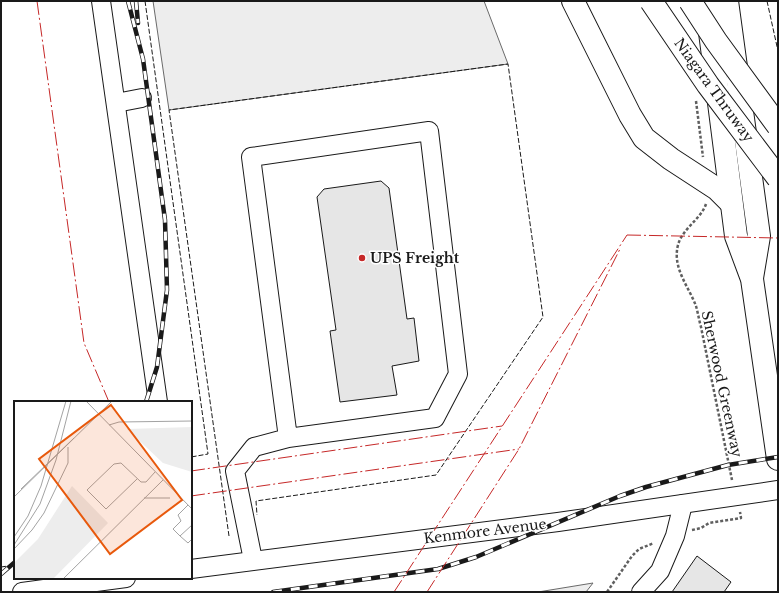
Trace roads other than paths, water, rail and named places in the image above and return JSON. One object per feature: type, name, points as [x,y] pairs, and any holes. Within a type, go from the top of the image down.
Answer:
[{"type":"main road","points":[[572,1],[630,115],[644,138],[671,159],[718,189],[731,203]]},
{"type":"main road","name":"Niagara Thruway","points":[[651,1],[708,85],[778,178]]},
{"type":"main road","points":[[690,1],[716,41],[778,126]]},
{"type":"main road","points":[[706,1],[736,236],[752,279],[778,459]]},
{"type":"main road","points":[[727,1],[759,236],[752,279]]},
{"type":"street","points":[[101,1],[157,400]]},
{"type":"street","points":[[116,103],[142,98]]},
{"type":"street","points":[[253,560],[236,471],[254,447],[288,438],[435,418],[458,374],[429,131],[251,157],[288,438]]},
{"type":"street","name":"Kenmore Avenue","points":[[192,569],[558,522],[778,490]]},
{"type":"street","points":[[641,592],[660,572],[675,536],[683,504]]},
{"type":"street","points":[[22,592],[119,579]]},
{"type":"railway","points":[[128,1],[143,59],[165,220],[167,290],[157,367],[146,401]]},
{"type":"railway","points":[[136,1],[138,23]]},
{"type":"railway","points":[[273,592],[438,569],[476,557],[620,496],[646,487],[728,465],[778,457]]},
{"type":"railway","points":[[1,574],[14,563]]},
{"type":"place","name":"UPS Freight","points":[[362,258]]}]
